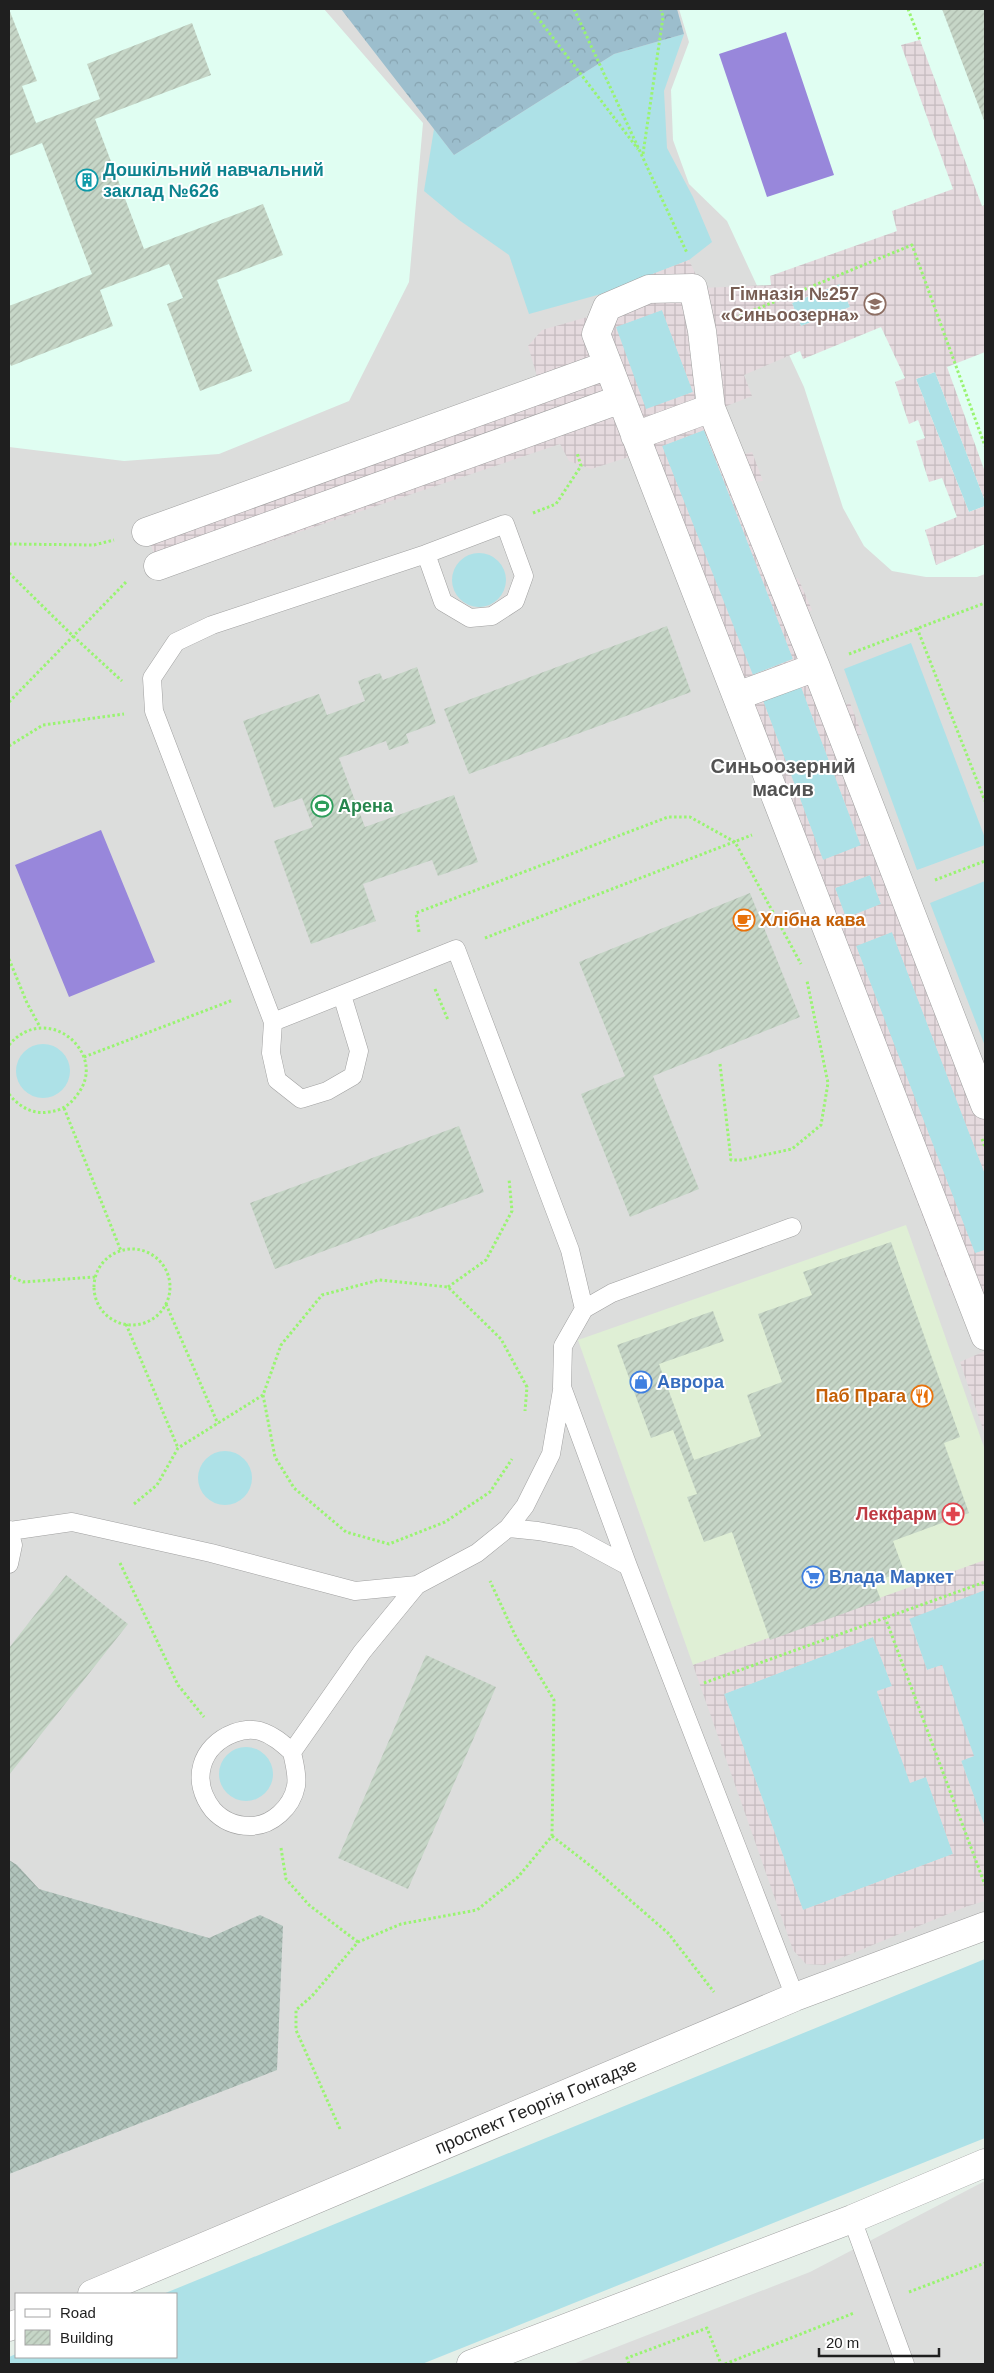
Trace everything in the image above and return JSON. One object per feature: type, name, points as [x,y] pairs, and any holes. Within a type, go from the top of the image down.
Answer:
[{"type":"street","points":[[985,1105],[816,667],[711,408],[702,331],[693,288],[650,289],[607,307],[596,334],[985,1336]]},
{"type":"street","points":[[608,365],[151,530],[164,564],[621,399]]},
{"type":"street","points":[[551,386],[565,420]]},
{"type":"street","points":[[635,436],[711,408]]},
{"type":"street","points":[[442,425],[455,459]]},
{"type":"street","points":[[737,696],[816,667]]},
{"type":"street","name":"проспект Георгія Гонгадзе","points":[[94,2293],[796,1997],[985,1926]]},
{"type":"street","points":[[471,2364],[852,2219],[985,2163]]},
{"type":"lane","points":[[342,994],[359,1051],[353,1076],[327,1091],[301,1099],[277,1080],[271,1053],[273,1022],[154,711],[152,678],[176,642],[212,625],[426,554],[505,524],[524,576],[515,601],[492,616],[470,618],[443,602],[426,554]]},
{"type":"lane","points":[[273,1022],[456,949],[570,1250],[584,1309]]},
{"type":"lane","points":[[9,1564],[13,1545],[9,1530],[72,1522],[212,1553],[355,1591],[416,1585],[477,1553],[508,1528],[525,1506],[551,1454],[562,1387],[563,1346],[584,1309],[612,1293],[792,1227]]},
{"type":"lane","points":[[562,1387],[628,1566],[796,1997]]},
{"type":"lane","points":[[508,1528],[576,1538],[628,1566]]},
{"type":"lane","points":[[292,1752],[362,1652],[416,1585]]},
{"type":"lane","points":[[242,1730],[259,1731],[280,1740],[292,1752],[296,1769],[296,1786],[291,1802],[276,1818],[260,1824],[234,1824],[219,1816],[205,1800],[200,1784],[201,1766],[209,1750],[222,1738],[242,1730]]},
{"type":"lane","points":[[852,2219],[905,2364]]},
{"type":"path","points":[[531,9],[643,156]]},
{"type":"path","points":[[574,9],[689,260],[693,288]]},
{"type":"path","points":[[643,156],[663,17],[661,9]]},
{"type":"path","points":[[908,9],[920,40]]},
{"type":"path","points":[[702,331],[912,246],[985,446]]},
{"type":"path","points":[[505,524],[556,504],[581,466],[565,420]]},
{"type":"path","points":[[9,544],[94,545],[151,530]]},
{"type":"path","points":[[9,702],[129,578],[164,564]]},
{"type":"path","points":[[9,573],[73,636],[154,711]]},
{"type":"path","points":[[816,667],[985,603]]},
{"type":"path","points":[[917,628],[985,801]]},
{"type":"path","points":[[9,746],[43,725],[154,711]]},
{"type":"path","points":[[450,1026],[424,962],[416,913],[668,817],[690,817],[736,842],[802,966]]},
{"type":"path","points":[[456,949],[786,822]]},
{"type":"path","points":[[902,894],[985,860]]},
{"type":"path","points":[[9,959],[27,1003],[40,1027]]},
{"type":"path","points":[[720,1064],[731,1160],[741,1160],[792,1149],[821,1125],[828,1083],[806,974]]},
{"type":"path","points":[[84,1057],[260,989]]},
{"type":"path","points":[[9,1045],[16,1036],[30,1029],[40,1027],[55,1028],[64,1032],[76,1042],[84,1057],[86,1072],[81,1090],[64,1108],[40,1113],[26,1109],[14,1101],[9,1094]]},
{"type":"path","points":[[64,1108],[120,1251]]},
{"type":"path","points":[[448,1287],[486,1260],[512,1211],[508,1173]]},
{"type":"path","points":[[134,1249],[146,1252],[158,1259],[165,1268],[169,1280],[170,1292],[166,1303],[159,1313],[149,1320],[138,1324],[126,1324],[115,1321],[105,1314],[98,1303],[94,1290],[95,1277],[100,1266],[109,1256],[120,1251],[134,1249]]},
{"type":"path","points":[[9,1276],[23,1282],[95,1277]]},
{"type":"path","points":[[518,1451],[490,1492],[445,1522],[389,1544],[346,1532],[294,1488],[275,1457],[263,1395],[281,1345],[322,1295],[379,1280],[448,1287],[501,1339],[527,1387],[525,1415]]},
{"type":"path","points":[[166,1303],[218,1424]]},
{"type":"path","points":[[126,1324],[178,1448]]},
{"type":"path","points":[[222,1738],[178,1685],[104,1529],[157,1485],[178,1448],[263,1395]]},
{"type":"path","points":[[340,2128],[296,2030],[296,2010],[312,1996],[358,1942],[402,1924],[477,1910],[518,1877],[552,1836],[554,1700],[514,1635],[477,1553]]},
{"type":"path","points":[[705,1693],[702,1684],[985,1582]]},
{"type":"path","points":[[885,1617],[985,1885]]},
{"type":"path","points":[[276,1818],[286,1879],[309,1905],[358,1942]]},
{"type":"path","points":[[552,1836],[592,1866],[668,1934],[715,1993]]},
{"type":"path","points":[[629,2364],[627,2358],[707,2328],[721,2364]]},
{"type":"shaded area","name":"Синьоозерний масив","points":[[9,9],[985,9],[985,1917],[894,1944],[795,1997],[94,2293],[15,2293],[15,2324],[9,2327]]},
{"type":"shaded area","points":[[9,9],[324,9],[423,123],[409,282],[349,401],[219,454],[124,461],[9,447]]},
{"type":"shaded area","name":"Гімназія №257 «Синьоозерна»","points":[[679,9],[985,9],[985,574],[977,577],[926,577],[892,571],[864,546],[843,508],[804,387],[727,221],[689,184],[673,140],[671,90],[689,42]]},
{"type":"shaded area","points":[[786,32],[834,175],[767,197],[719,54]]},
{"type":"shaded area","points":[[684,34],[664,91],[667,148],[693,197],[712,242],[689,260],[601,294],[529,314],[509,255],[459,220],[424,191],[434,129],[454,155],[614,54]]},
{"type":"shaded area","points":[[920,40],[982,206],[985,205],[985,352],[947,367],[985,472],[985,501],[935,372],[916,379],[969,512],[985,506],[985,544],[936,565],[925,530],[957,517],[942,478],[929,482],[916,441],[925,438],[918,420],[909,424],[895,382],[905,378],[881,327],[803,359],[800,351],[744,375],[752,396],[724,407],[742,455],[752,452],[763,481],[754,482],[790,581],[798,578],[812,610],[804,615],[840,707],[850,703],[862,734],[852,738],[985,1086],[985,1174],[892,932],[856,946],[975,1253],[985,1250],[985,1336],[966,1287],[952,1293],[632,456],[591,469],[569,461],[560,444],[163,578],[146,532],[537,376],[528,346],[542,330],[591,316],[601,294],[689,260],[702,288],[771,285],[770,276],[897,231],[892,211],[953,189],[901,45]],"holes":[[[840,284],[850,307],[801,326],[792,303]],[[662,310],[693,392],[646,409],[616,327]],[[704,430],[793,659],[753,675],[662,446]],[[800,684],[861,845],[823,860],[762,698]],[[870,875],[881,904],[846,918],[835,888]]]},
{"type":"shaded area","points":[[840,284],[850,307],[801,326],[792,303]]},
{"type":"shaded area","points":[[662,310],[693,392],[646,410],[615,327]]},
{"type":"shaded area","points":[[935,372],[985,501],[985,506],[969,512],[916,379]]},
{"type":"shaded area","points":[[704,430],[793,659],[752,675],[662,446]]},
{"type":"shaded area","points":[[474,553],[484,553],[494,557],[502,565],[506,580],[502,595],[494,603],[484,607],[474,607],[464,603],[456,595],[452,585],[452,575],[456,565],[464,557]]},
{"type":"shaded area","points":[[911,643],[985,838],[985,845],[917,870],[844,669]]},
{"type":"shaded area","points":[[800,684],[861,846],[823,860],[762,698]]},
{"type":"shaded area","points":[[101,830],[155,962],[69,997],[15,865]]},
{"type":"shaded area","points":[[870,875],[881,904],[846,918],[835,888]]},
{"type":"shaded area","points":[[985,881],[985,1046],[930,903]]},
{"type":"shaded area","points":[[892,932],[985,1174],[985,1250],[975,1254],[856,946]]},
{"type":"shaded area","points":[[38,1044],[48,1044],[58,1048],[66,1056],[70,1071],[66,1086],[58,1094],[48,1098],[38,1098],[28,1094],[20,1086],[16,1076],[16,1066],[20,1056],[28,1048]]},
{"type":"shaded area","points":[[906,1225],[985,1450],[985,1563],[693,1665],[578,1340]]},
{"type":"shaded area","points":[[985,1351],[985,1435],[960,1362]]},
{"type":"shaded area","points":[[220,1451],[230,1451],[240,1455],[248,1463],[252,1478],[248,1493],[240,1501],[230,1505],[220,1505],[210,1501],[202,1493],[198,1483],[198,1473],[202,1463],[210,1455]]},
{"type":"shaded area","points":[[985,1560],[985,1590],[909,1619],[927,1670],[942,1665],[974,1756],[961,1761],[985,1827],[985,1901],[965,1907],[824,1965],[806,1964],[793,1950],[693,1665]],"holes":[[[873,1637],[892,1686],[877,1691],[910,1783],[926,1777],[953,1854],[803,1910],[724,1694]]]},
{"type":"shaded area","points":[[985,1590],[985,1827],[961,1760],[973,1756],[942,1665],[927,1670],[909,1618]]},
{"type":"shaded area","points":[[873,1637],[892,1686],[877,1692],[910,1782],[926,1777],[953,1854],[803,1910],[724,1694]]},
{"type":"shaded area","points":[[241,1747],[251,1747],[261,1751],[269,1759],[273,1774],[269,1789],[261,1797],[251,1801],[241,1801],[231,1797],[223,1789],[219,1779],[219,1769],[223,1759],[231,1751]]},
{"type":"shaded area","points":[[9,1860],[17,1865],[39,1889],[209,1938],[260,1915],[283,1926],[277,2070],[9,2174]]},
{"type":"shaded area","points":[[985,1959],[985,2138],[422,2364],[9,2364],[9,2357],[15,2354],[15,2358],[178,2358],[178,2293],[165,2293]]},
{"type":"shaded area","points":[[985,2181],[985,2364],[573,2364],[810,2272]]},
{"type":"green space","points":[[341,9],[677,9],[684,34],[614,54],[454,155]]},
{"type":"building","name":"Дошкільний навчальний заклад №626","points":[[9,9],[37,81],[22,86],[36,123],[100,99],[87,64],[192,23],[211,75],[95,119],[144,249],[263,204],[283,255],[217,280],[252,371],[200,391],[167,304],[183,298],[169,264],[100,290],[113,326],[11,366],[9,361],[9,306],[92,274],[42,143],[9,156]]},
{"type":"building","points":[[942,9],[985,9],[985,123]]},
{"type":"building","points":[[667,626],[691,692],[469,774],[444,709]]},
{"type":"building","points":[[417,667],[436,723],[406,734],[409,743],[389,750],[386,741],[339,758],[365,827],[454,795],[478,862],[438,876],[432,860],[363,884],[376,921],[311,944],[274,841],[313,827],[302,798],[274,808],[243,721],[319,694],[327,715],[365,701],[358,681],[380,673],[383,680]]},
{"type":"building","points":[[750,893],[800,1017],[653,1076],[699,1189],[630,1217],[581,1094],[625,1076],[579,962]]},
{"type":"building","points":[[459,1126],[484,1192],[275,1269],[250,1203]]},
{"type":"building","points":[[891,1242],[960,1437],[944,1443],[969,1513],[893,1541],[904,1571],[874,1582],[881,1600],[770,1640],[732,1532],[704,1542],[687,1497],[697,1494],[673,1430],[651,1438],[617,1345],[713,1311],[724,1341],[659,1364],[694,1460],[761,1436],[747,1395],[782,1382],[758,1314],[812,1295],[803,1272]]},
{"type":"building","points":[[66,1575],[128,1624],[9,1775],[9,1648]]},
{"type":"building","points":[[426,1655],[496,1687],[408,1889],[338,1858]]},
{"type":"place","name":"Дошкільний навчальний заклад №626","points":[[87,180]]},
{"type":"place","name":"Гімназія №257 «Синьоозерна»","points":[[875,304]]},
{"type":"place","name":"Арена","points":[[322,806]]},
{"type":"place","name":"Хлібна кава","points":[[744,920]]},
{"type":"place","name":"Аврора","points":[[641,1382]]},
{"type":"place","name":"Паб Прага","points":[[922,1396]]},
{"type":"place","name":"Лекфарм","points":[[953,1514]]},
{"type":"place","name":"Влада Маркет","points":[[813,1577]]},
{"type":"district","name":"Синьоозерний масив","points":[[783,778]]}]
